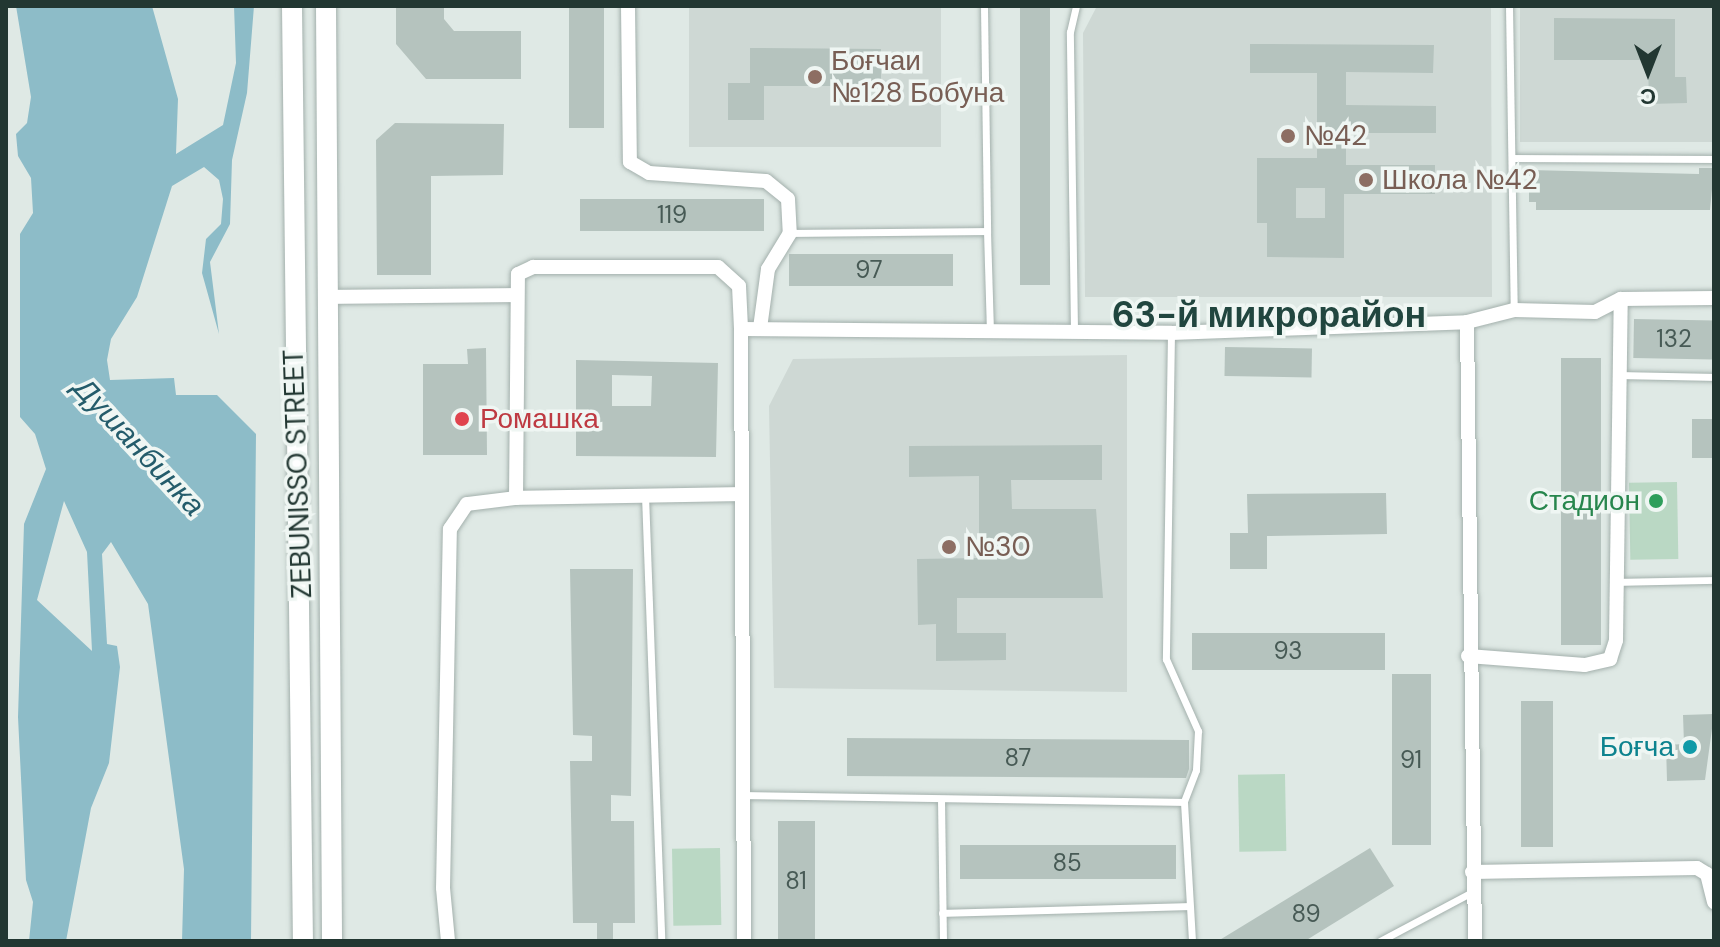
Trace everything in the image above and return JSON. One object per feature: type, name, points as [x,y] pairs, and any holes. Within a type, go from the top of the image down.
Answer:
[{"type":"main road","name":"ZEBUNISSO STREET","points":[[292,6],[303,941]]},
{"type":"main road","points":[[326,6],[332,941]]},
{"type":"street","points":[[628,6],[630,162],[649,173],[780,186],[788,199],[790,233],[768,269],[760,328]]},
{"type":"street","points":[[516,498],[515,295],[518,274],[533,267],[718,267],[739,286],[741,329],[737,494],[744,941]]},
{"type":"street","points":[[326,297],[515,295]]},
{"type":"street","points":[[741,329],[1171,333],[1467,322],[1514,310],[1595,312],[1621,299],[1714,298]]},
{"type":"street","points":[[1468,656],[1585,665],[1610,659],[1615,582],[1621,299]]},
{"type":"street","points":[[1467,322],[1468,656],[1475,941]]},
{"type":"street","points":[[448,941],[443,888],[450,529],[467,504],[516,498],[737,494]]},
{"type":"street","points":[[1472,872],[1697,868],[1707,874],[1714,902]]},
{"type":"lane","points":[[984,6],[990,331]]},
{"type":"lane","points":[[1074,333],[1070,32],[1076,6]]},
{"type":"lane","points":[[1509,6],[1514,310]]},
{"type":"lane","points":[[1512,158],[1714,159]]},
{"type":"lane","points":[[790,233],[987,231]]},
{"type":"lane","points":[[1171,333],[1166,659],[1194,715],[1198,751],[1184,802],[1192,941]]},
{"type":"lane","points":[[1621,375],[1714,377]]},
{"type":"lane","points":[[645,495],[661,941]]},
{"type":"lane","points":[[1615,582],[1714,580]]},
{"type":"lane","points":[[741,795],[1184,802]]},
{"type":"lane","points":[[941,799],[943,941]]},
{"type":"lane","points":[[1380,941],[1472,892]]},
{"type":"lane","points":[[942,913],[1188,906]]},
{"type":"shaded area","name":"Боғчаи №128 Бобуна","points":[[689,6],[941,6],[941,147],[689,147]]},
{"type":"shaded area","name":"№42","points":[[1097,6],[1491,6],[1492,297],[1085,297],[1083,33]]},
{"type":"shaded area","points":[[1520,6],[1714,6],[1714,142],[1520,142]]},
{"type":"shaded area","name":"№30","points":[[1127,355],[1127,692],[774,688],[769,406],[793,359]]},
{"type":"green space","points":[[1677,482],[1678,559],[1630,560],[1629,483]]},
{"type":"green space","points":[[1285,774],[1286,851],[1239,852],[1238,775]]},
{"type":"green space","points":[[720,848],[721,925],[673,926],[672,849]]},
{"type":"water","name":"Душанбинка","points":[[16,6],[152,6],[178,99],[176,154],[223,125],[236,63],[234,6],[254,6],[247,93],[232,160],[230,224],[210,262],[219,334],[202,273],[206,239],[221,224],[223,199],[219,180],[204,167],[172,186],[137,297],[111,339],[107,360],[110,380],[174,378],[176,395],[217,395],[256,434],[251,941],[182,941],[184,869],[148,604],[111,542],[102,554],[107,644],[117,646],[120,667],[109,763],[91,808],[66,941],[29,941],[33,902],[26,880],[18,717],[24,524],[46,469],[35,434],[20,417],[20,234],[33,213],[31,178],[18,156],[16,134],[27,123],[31,97]],"holes":[[[64,501],[87,552],[92,651],[37,600]]]},
{"type":"building","points":[[396,6],[444,6],[444,19],[454,31],[521,31],[521,79],[426,79],[396,44]]},
{"type":"building","points":[[569,6],[604,6],[604,128],[569,128]]},
{"type":"building","points":[[1020,6],[1050,6],[1050,285],[1020,285]]},
{"type":"building","points":[[1554,18],[1675,19],[1675,77],[1686,77],[1687,103],[1649,104],[1648,60],[1554,60]]},
{"type":"building","points":[[1250,44],[1434,45],[1433,73],[1346,72],[1346,105],[1436,106],[1436,133],[1346,133],[1346,165],[1435,165],[1435,194],[1344,194],[1344,258],[1267,257],[1267,223],[1257,223],[1257,158],[1317,158],[1317,73],[1250,73]],"holes":[[[1296,188],[1325,188],[1325,218],[1296,218]]]},
{"type":"building","points":[[750,48],[881,49],[881,86],[764,86],[764,120],[728,120],[728,83],[750,83]]},
{"type":"building","points":[[395,123],[504,124],[503,175],[431,176],[431,275],[377,275],[376,140]]},
{"type":"building","points":[[1699,168],[1714,168],[1710,210],[1536,210],[1536,202],[1529,202],[1529,170],[1699,174]]},
{"type":"building","points":[[580,199],[764,199],[764,231],[580,231]]},
{"type":"building","points":[[789,254],[953,254],[953,286],[789,286]]},
{"type":"building","points":[[1634,319],[1714,320],[1713,359],[1633,358]]},
{"type":"building","points":[[1225,347],[1312,349],[1311,378],[1224,376]]},
{"type":"building","points":[[486,348],[487,455],[423,455],[423,364],[468,364],[467,349]]},
{"type":"building","points":[[1561,358],[1601,358],[1601,645],[1561,645]]},
{"type":"building","points":[[576,360],[718,363],[716,457],[576,456]],"holes":[[[612,375],[652,376],[651,406],[612,406]]]},
{"type":"building","points":[[1692,419],[1714,419],[1714,458],[1692,458]]},
{"type":"building","points":[[1102,445],[1102,480],[1011,480],[1012,509],[1096,509],[1103,598],[957,598],[957,633],[1006,633],[1006,660],[936,661],[936,624],[918,625],[917,559],[979,558],[979,476],[909,477],[909,446]]},
{"type":"building","points":[[1386,493],[1387,534],[1267,536],[1267,569],[1230,569],[1230,533],[1248,533],[1247,494]]},
{"type":"building","points":[[570,569],[633,569],[631,796],[611,795],[611,821],[634,821],[635,923],[613,923],[613,941],[597,941],[597,923],[573,923],[570,761],[592,761],[592,736],[573,735]]},
{"type":"building","points":[[1192,633],[1385,633],[1385,670],[1192,670]]},
{"type":"building","points":[[1392,674],[1431,674],[1431,845],[1392,845]]},
{"type":"building","points":[[1521,701],[1553,701],[1553,847],[1521,847]]},
{"type":"building","name":"Боғча","points":[[1714,714],[1705,780],[1667,781],[1666,745],[1684,744],[1683,715]]},
{"type":"building","points":[[847,738],[1189,740],[1189,769],[1186,778],[847,776]]},
{"type":"building","points":[[778,821],[815,821],[815,941],[778,941]]},
{"type":"building","points":[[960,845],[1176,845],[1176,879],[960,879]]},
{"type":"building","points":[[1370,848],[1394,886],[1305,941],[1218,941]]},
{"type":"place","name":"Боғчаи №128 Бобуна","points":[[815,77]]},
{"type":"place","name":"№42","points":[[1288,136]]},
{"type":"place","name":"Школа №42","points":[[1366,180]]},
{"type":"place","name":"Ромашка","points":[[462,419]]},
{"type":"place","name":"Стадион","points":[[1656,501]]},
{"type":"place","name":"№30","points":[[949,547]]},
{"type":"place","name":"Боғча","points":[[1690,747]]},
{"type":"district","name":"63-й микрорайон","points":[[1269,315]]}]
